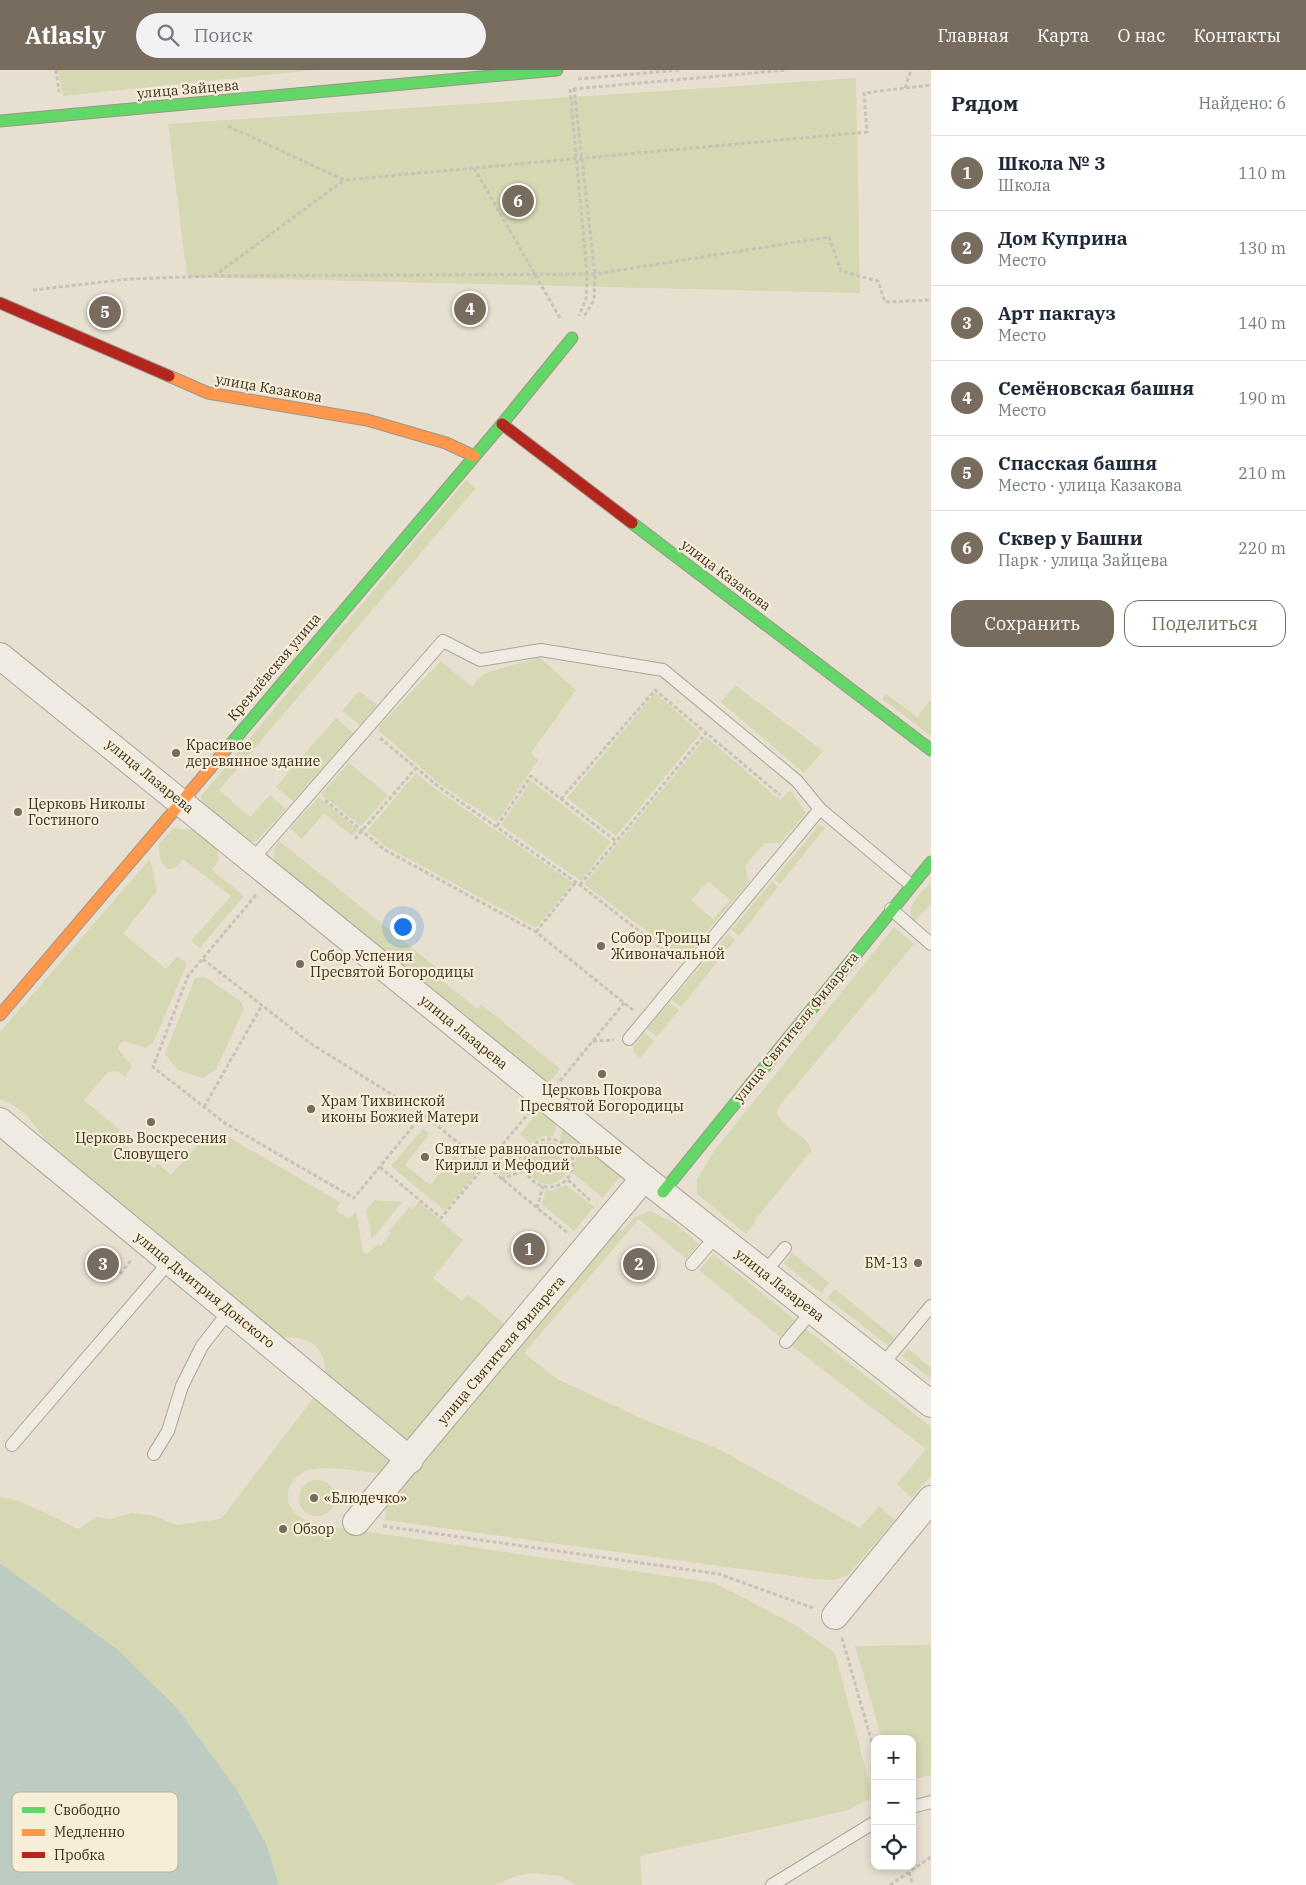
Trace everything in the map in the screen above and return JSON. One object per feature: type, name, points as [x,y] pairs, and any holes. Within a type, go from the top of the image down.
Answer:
[{"type":"street","name":"улица Зайцева","points":[[0,122],[557,70]]},
{"type":"street","name":"улица Казакова","points":[[5,305],[208,393],[367,420],[446,442],[474,456]]},
{"type":"street","name":"Кремлёвская улица","points":[[0,1015],[180,800],[502,424],[572,338]]},
{"type":"street","name":"улица Казакова","points":[[502,424],[931,750]]},
{"type":"street","name":"улица Лазарева","points":[[0,656],[180,800],[261,869],[716,1235],[931,1404]]},
{"type":"street","name":"улица Святителя Филарета","points":[[356,1522],[586,1248],[654,1185],[931,862]]},
{"type":"street","name":"улица Дмитрия Донского","points":[[0,1121],[323,1386],[410,1460]]},
{"type":"street","points":[[835,1616],[931,1500]]},
{"type":"lane","points":[[261,869],[313,790],[442,642],[480,660],[541,650],[663,670],[797,781],[820,809],[911,885]]},
{"type":"lane","points":[[629,1039],[820,809]]},
{"type":"lane","points":[[891,909],[931,944]]},
{"type":"lane","points":[[692,1264],[716,1235]]},
{"type":"lane","points":[[764,1273],[785,1248]]},
{"type":"lane","points":[[12,1445],[170,1261]]},
{"type":"lane","points":[[882,1365],[931,1306]]},
{"type":"lane","points":[[154,1454],[168,1431],[182,1386],[202,1346],[230,1310]]},
{"type":"lane","points":[[786,1342],[813,1310]]},
{"type":"lane","points":[[916,1805],[931,1802]]},
{"type":"lane","points":[[772,1885],[871,1824]]},
{"type":"path","points":[[56,70],[60,96]]},
{"type":"path","points":[[905,88],[911,70]]},
{"type":"path","points":[[568,80],[587,274],[586,299],[572,338]]},
{"type":"path","points":[[572,338],[594,300],[595,274],[574,80]]},
{"type":"path","points":[[225,124],[344,180],[867,132],[864,93],[931,85]]},
{"type":"path","points":[[474,168],[537,274],[572,338]]},
{"type":"path","points":[[214,276],[344,180]]},
{"type":"path","points":[[27,290],[129,280],[214,276],[595,274],[829,237],[841,271],[878,281],[885,302],[931,300]]},
{"type":"path","points":[[561,798],[654,691],[657,691],[780,795]]},
{"type":"path","points":[[369,727],[439,788],[576,882],[687,969]]},
{"type":"path","points":[[580,885],[706,732]]},
{"type":"path","points":[[355,838],[415,768]]},
{"type":"path","points":[[497,826],[531,776],[616,841]]},
{"type":"path","points":[[313,790],[386,850],[536,932],[624,1003],[441,1218],[380,1167]]},
{"type":"path","points":[[261,869],[203,959],[188,976],[153,1067],[226,1124],[354,1198],[423,1114]]},
{"type":"path","points":[[536,932],[576,882]]},
{"type":"path","points":[[203,959],[310,1043],[423,1114],[586,1248]]},
{"type":"path","points":[[204,1107],[262,1005]]},
{"type":"path","points":[[547,1138],[566,1144],[574,1162],[568,1180],[551,1188],[543,1186],[532,1182],[524,1165],[530,1147],[547,1138]]},
{"type":"path","points":[[501,1179],[526,1170]]},
{"type":"path","points":[[537,1208],[543,1186]]},
{"type":"path","points":[[356,1522],[719,1574],[835,1616],[871,1739]]},
{"type":"path","points":[[890,1885],[931,1857]]},
{"type":"path","points":[[909,1872],[912,1882]]},
{"type":"green space","points":[[58,70],[315,70],[63,96]]},
{"type":"green space","points":[[856,78],[860,293],[187,277],[168,124]]},
{"type":"green space","points":[[466,480],[476,488],[219,790],[250,817],[270,795],[286,809],[257,841],[244,839],[236,834],[203,804],[201,796]]},
{"type":"green space","points":[[539,657],[576,690],[531,753],[538,760],[497,822],[441,785],[379,731],[379,726],[441,661],[472,687],[483,674]]},
{"type":"green space","points":[[735,685],[823,751],[804,773],[721,702]]},
{"type":"green space","points":[[359,691],[377,705],[360,725],[342,711]]},
{"type":"green space","points":[[655,693],[701,733],[616,836],[567,798]]},
{"type":"green space","points":[[886,694],[917,717],[931,699],[931,736],[882,699]]},
{"type":"green space","points":[[336,718],[353,733],[293,801],[276,787]]},
{"type":"green space","points":[[706,737],[780,800],[790,790],[806,813],[780,843],[764,843],[745,866],[749,882],[684,959],[584,884]],"holes":[[[708,881],[730,900],[713,919],[691,900]]]},
{"type":"green space","points":[[349,763],[388,795],[361,826],[321,794]]},
{"type":"green space","points":[[416,773],[437,790],[573,883],[536,928],[387,847],[367,831]]},
{"type":"green space","points":[[531,781],[611,842],[581,881],[501,825]]},
{"type":"green space","points":[[319,797],[358,830],[352,836],[324,813],[302,839],[290,828]]},
{"type":"green space","points":[[819,825],[826,827],[780,884],[774,879]]},
{"type":"green space","points":[[174,828],[193,830],[217,849],[219,860],[212,870],[244,896],[200,948],[191,941],[231,896],[183,859],[175,868],[168,869],[163,864],[160,858],[159,843]]},
{"type":"green space","points":[[279,841],[447,976],[443,981],[477,1009],[481,1004],[560,1069],[549,1083],[280,871],[275,863],[274,856],[275,848]]},
{"type":"green space","points":[[150,859],[157,891],[123,933],[166,969],[178,956],[187,964],[153,1043],[145,1048],[125,1041],[121,1042],[118,1049],[132,1066],[125,1077],[117,1071],[108,1072],[84,1100],[120,1130],[114,1138],[141,1160],[143,1158],[154,1168],[158,1164],[171,1175],[206,1136],[216,1132],[223,1134],[340,1202],[336,1211],[349,1219],[356,1211],[363,1252],[367,1254],[378,1244],[381,1246],[391,1233],[389,1231],[409,1207],[412,1210],[419,1202],[463,1240],[433,1278],[462,1301],[467,1294],[507,1326],[409,1443],[325,1378],[323,1358],[313,1344],[298,1338],[277,1339],[87,1182],[45,1140],[27,1115],[0,1099],[0,1032]]},
{"type":"green space","points":[[772,882],[778,887],[739,936],[731,930]]},
{"type":"green space","points":[[931,882],[931,904],[914,922],[911,916],[912,906],[918,896]]},
{"type":"green space","points":[[894,927],[914,944],[780,1105],[777,1112],[780,1118],[805,1140],[811,1151],[754,1221],[755,1223],[746,1234],[697,1194],[697,1179],[714,1151]]},
{"type":"green space","points":[[728,934],[735,940],[681,1007],[672,1000]]},
{"type":"green space","points":[[205,977],[241,1002],[244,1009],[216,1069],[203,1078],[178,1070],[165,1054],[195,978]]},
{"type":"green space","points":[[669,1003],[679,1010],[657,1037],[647,1029]]},
{"type":"green space","points":[[644,1033],[654,1041],[640,1058],[634,1053],[633,1048]]},
{"type":"green space","points":[[542,1107],[558,1121],[553,1137],[543,1136],[530,1143],[520,1134]]},
{"type":"green space","points":[[564,1125],[586,1143],[573,1149],[560,1139]]},
{"type":"green space","points":[[423,1129],[429,1134],[405,1165],[430,1185],[455,1156],[476,1173],[445,1211],[391,1166]]},
{"type":"green space","points":[[548,1142],[563,1148],[569,1163],[563,1178],[548,1184],[533,1178],[527,1163],[533,1148]]},
{"type":"green space","points":[[511,1144],[522,1154],[522,1168],[504,1176],[491,1167]]},
{"type":"green space","points":[[594,1149],[623,1173],[603,1198],[573,1173],[576,1158]]},
{"type":"green space","points":[[566,1185],[594,1207],[574,1231],[542,1204],[546,1189],[551,1191]]},
{"type":"green space","points":[[375,1200],[402,1202],[372,1239],[366,1210]]},
{"type":"green space","points":[[650,1211],[673,1222],[699,1244],[686,1259],[639,1219],[524,1353],[557,1379],[652,1423],[719,1449],[860,1528],[879,1506],[895,1520],[847,1576],[833,1580],[814,1579],[385,1520],[387,1501],[617,1227],[622,1231],[635,1217]]},
{"type":"green space","points":[[792,1253],[829,1283],[821,1293],[784,1264]]},
{"type":"green space","points":[[713,1254],[795,1320],[780,1337],[699,1270]]},
{"type":"green space","points":[[835,1289],[895,1338],[889,1346],[827,1298]]},
{"type":"green space","points":[[806,1329],[931,1427],[931,1475],[912,1498],[897,1484],[926,1449],[792,1346]]},
{"type":"green space","points":[[908,1349],[931,1368],[931,1379],[902,1356]]},
{"type":"green space","points":[[318,1392],[394,1462],[386,1474],[324,1468],[308,1470],[302,1473],[290,1485],[288,1500],[292,1510],[300,1516],[321,1525],[333,1527],[715,1583],[797,1626],[835,1653],[871,1789],[871,1798],[845,1811],[640,1856],[642,1885],[576,1885],[560,1876],[533,1873],[516,1876],[495,1885],[279,1885],[267,1846],[117,1649],[0,1563],[0,1497],[20,1501],[78,1529],[97,1517],[111,1519],[132,1513],[151,1515],[177,1525],[221,1519]]},
{"type":"green space","points":[[317,1480],[324,1481],[330,1485],[334,1491],[334,1505],[330,1511],[324,1515],[317,1516],[310,1515],[304,1511],[300,1505],[299,1498],[300,1491],[304,1485],[310,1481]]},
{"type":"green space","points":[[931,1645],[931,1775],[916,1779],[916,1735],[881,1735],[855,1646]]},
{"type":"shaded area","points":[[0,1563],[117,1649],[177,1708],[237,1790],[267,1846],[279,1885],[0,1885]]},
{"type":"traffic: fast","points":[[0,121],[557,70]]},
{"type":"traffic: fast","points":[[224,752],[502,424],[572,338]]},
{"type":"traffic: fast","points":[[632,523],[931,750]]},
{"type":"traffic: fast","points":[[663,1192],[931,862]]},
{"type":"traffic: slow","points":[[169,376],[208,393],[367,420],[446,443],[474,456]]},
{"type":"traffic: slow","points":[[0,1015],[224,752]]},
{"type":"traffic: jam","points":[[0,303],[169,376]]},
{"type":"traffic: jam","points":[[502,424],[632,523]]},
{"type":"place","name":"Сквер у Башни","points":[[518,201]]},
{"type":"place","name":"Семёновская башня","points":[[470,309]]},
{"type":"place","name":"Спасская башня","points":[[105,312]]},
{"type":"place","name":"Красивое деревянное здание","points":[[176,753]]},
{"type":"place","name":"Церковь Николы Гостиного","points":[[18,812]]},
{"type":"place","name":"Собор Троицы Живоначальной","points":[[601,946]]},
{"type":"place","name":"Собор Успения Пресвятой Богородицы","points":[[300,964]]},
{"type":"place","name":"Церковь Покрова Пресвятой Богородицы","points":[[602,1074]]},
{"type":"place","name":"Храм Тихвинской иконы Божией Матери","points":[[311,1109]]},
{"type":"place","name":"Церковь Воскресения Словущего","points":[[151,1122]]},
{"type":"place","name":"Святые равноапостольные Кирилл и Мефодий","points":[[425,1157]]},
{"type":"place","name":"Школа № 3","points":[[529,1249]]},
{"type":"place","name":"БМ-13","points":[[918,1263]]},
{"type":"place","name":"Арт пакгауз","points":[[103,1264]]},
{"type":"place","name":"Дом Куприна","points":[[639,1264]]},
{"type":"place","name":"«Блюдечко»","points":[[314,1498]]},
{"type":"place","name":"Обзор","points":[[283,1529]]}]
